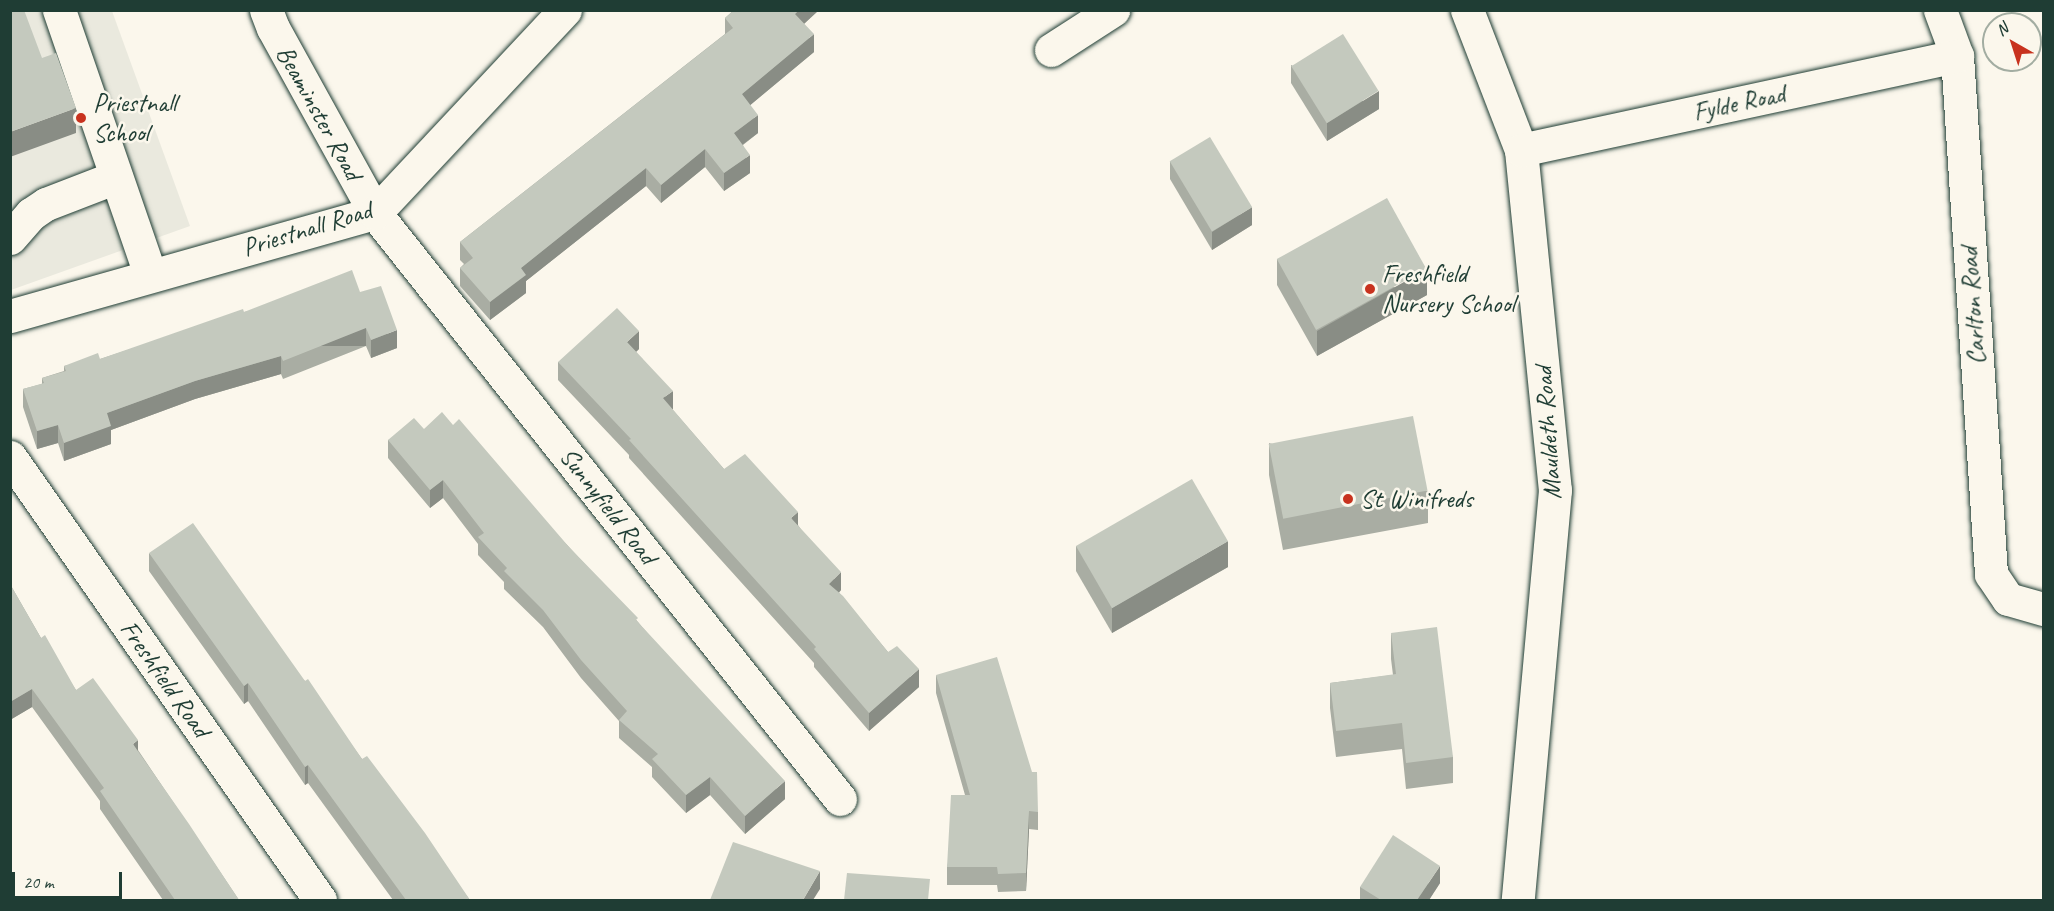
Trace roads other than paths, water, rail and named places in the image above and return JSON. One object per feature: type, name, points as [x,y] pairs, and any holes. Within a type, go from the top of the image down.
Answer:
[{"type":"street","points":[[59,10],[150,274]]},
{"type":"street","name":"Beaminster Road","points":[[266,10],[278,38],[375,213]]},
{"type":"street","name":"Priestnall Road","points":[[10,316],[150,274],[375,213],[565,10]]},
{"type":"street","points":[[1051,50],[1113,10]]},
{"type":"street","name":"Mauldeth Road","points":[[1467,10],[1521,150],[1556,490],[1518,900]]},
{"type":"street","name":"Carlton Road","points":[[1940,10],[1957,56],[1991,574],[2008,599],[2043,609]]},
{"type":"street","name":"Fylde Road","points":[[1521,150],[1957,56]]},
{"type":"street","points":[[10,238],[31,214],[46,204],[116,177]]},
{"type":"street","name":"Sunnyfield Road","points":[[375,213],[840,799]]},
{"type":"street","name":"Freshfield Road","points":[[10,457],[320,900]]},
{"type":"place","name":"Priestnall School","points":[[81,118]]},
{"type":"place","name":"Freshfield Nursery School","points":[[1370,289]]},
{"type":"place","name":"St Winifreds","points":[[1348,499]]}]
